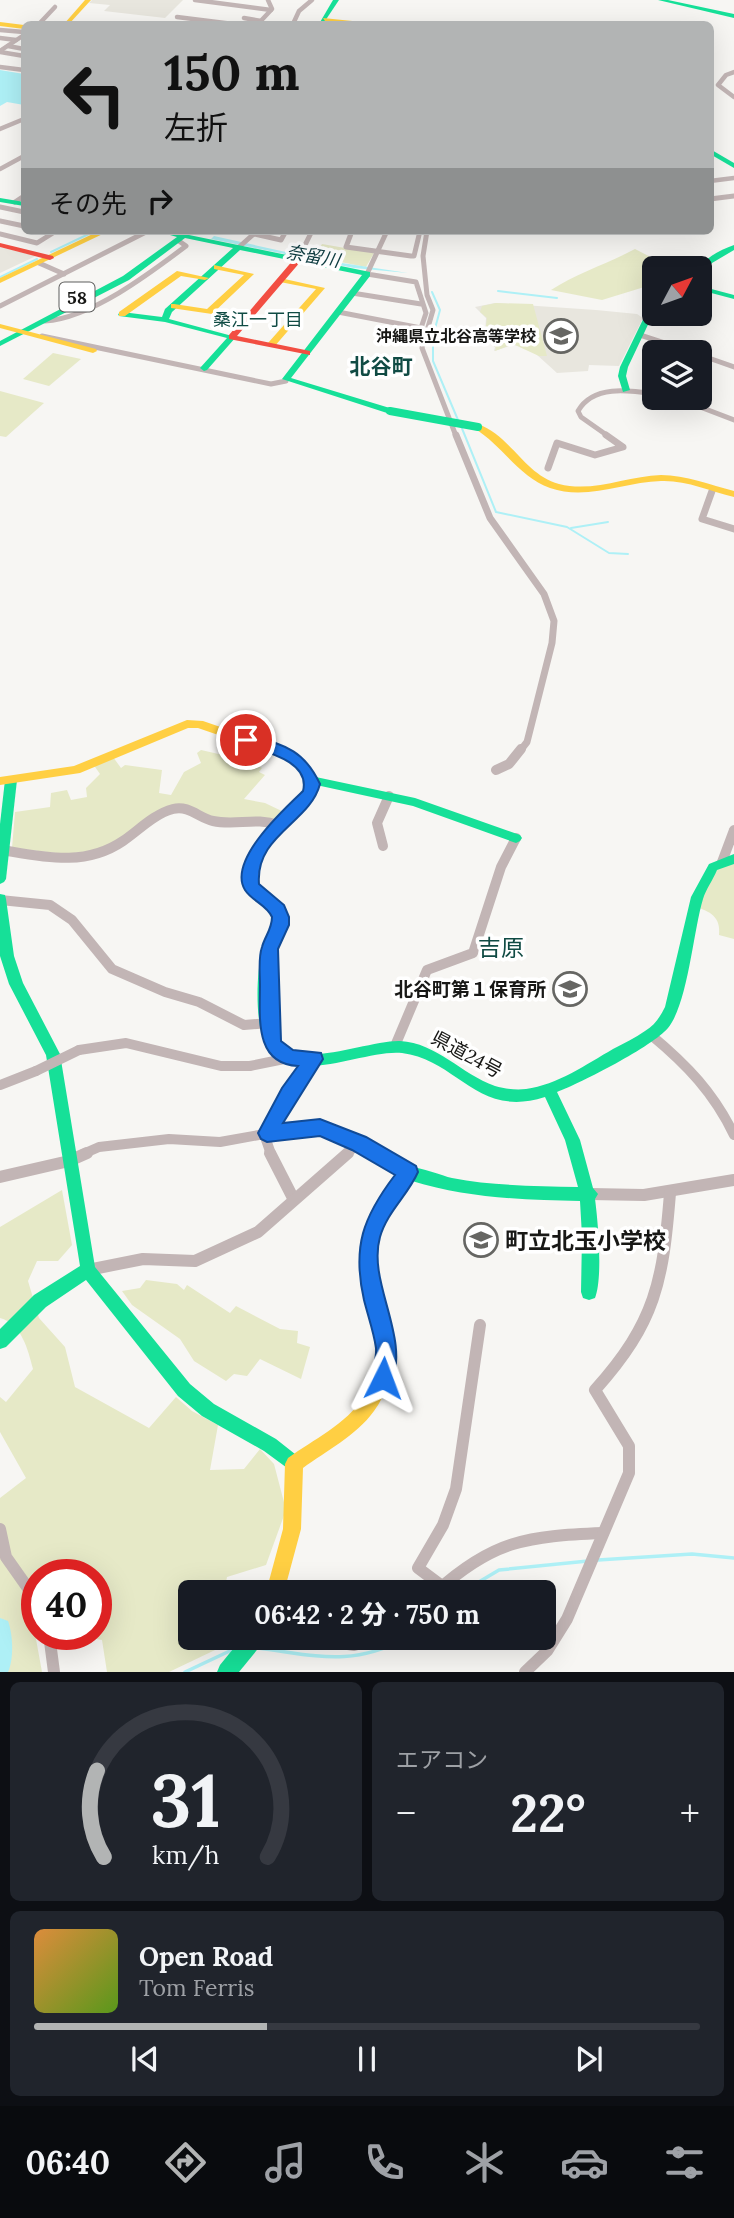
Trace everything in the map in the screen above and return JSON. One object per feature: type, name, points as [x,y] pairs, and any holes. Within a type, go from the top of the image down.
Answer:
[{"type":"main road","points":[[69,21],[89,0]]},
{"type":"main road","points":[[661,0],[734,16]]},
{"type":"main road","points":[[328,21],[339,2]]},
{"type":"main road","points":[[339,2],[344,14],[355,21]]},
{"type":"main road","points":[[0,24],[21,30]]},
{"type":"main road","points":[[714,152],[734,164]]},
{"type":"main road","points":[[0,200],[21,198]]},
{"type":"main road","points":[[0,281],[97,235]]},
{"type":"main road","points":[[182,235],[369,270],[286,381],[390,411],[478,426],[496,434],[519,464],[535,478],[551,485],[590,490],[662,478],[734,494]]},
{"type":"main road","name":"58","points":[[0,344],[126,278],[182,235]]},
{"type":"main road","name":"58","points":[[0,337],[23,333],[182,235]]},
{"type":"main road","points":[[0,245],[45,261]]},
{"type":"main road","points":[[165,320],[174,306],[242,245]]},
{"type":"main road","points":[[712,259],[734,247]]},
{"type":"main road","points":[[204,368],[283,280],[299,258]]},
{"type":"main road","points":[[174,306],[209,312],[250,274],[217,267]]},
{"type":"main road","points":[[205,278],[180,273],[122,314],[156,321],[165,320],[307,353]]},
{"type":"main road","points":[[271,345],[321,288],[283,280]]},
{"type":"main road","points":[[712,291],[734,297]]},
{"type":"main road","points":[[626,390],[622,372],[644,326]]},
{"type":"main road","points":[[0,327],[93,351]]},
{"type":"main road","points":[[0,879],[5,780],[76,770],[116,755],[172,728],[199,723],[292,756],[303,765],[311,780],[310,793],[268,835],[250,870],[249,879],[251,887],[278,909],[281,917],[281,925],[269,949],[269,1023],[272,1044],[277,1051],[290,1058]]},
{"type":"main road","points":[[311,780],[389,796],[474,821],[516,838]]},
{"type":"main road","name":"県道24号","points":[[290,1058],[314,1059],[395,1046],[422,1051],[474,1084],[504,1095],[532,1096],[548,1089],[651,1035],[663,1023],[672,1007],[697,897],[713,867],[728,861]]},
{"type":"main road","points":[[0,900],[6,956],[16,984],[53,1054],[88,1270],[184,1390],[208,1410],[270,1445],[294,1464]]},
{"type":"main road","points":[[548,1089],[582,1156],[590,1194],[589,1292]]},
{"type":"main road","points":[[294,1464],[367,1406],[383,1378],[386,1349],[370,1282],[369,1238],[385,1205],[409,1172],[431,1181],[501,1193],[590,1194]]},
{"type":"main road","points":[[0,1341],[40,1301],[88,1270]]},
{"type":"main road","points":[[279,1580],[292,1537],[295,1516],[294,1464]]},
{"type":"main road","points":[[227,1672],[246,1650]]},
{"type":"street","points":[[195,0],[271,10]]},
{"type":"street","points":[[245,17],[261,21],[271,10],[271,2],[268,0]]},
{"type":"street","points":[[294,21],[299,11],[312,0]]},
{"type":"street","points":[[42,21],[55,7]]},
{"type":"street","points":[[177,17],[209,21]]},
{"type":"street","points":[[0,30],[21,31]]},
{"type":"street","points":[[0,52],[21,34]]},
{"type":"street","points":[[0,38],[21,41]]},
{"type":"street","points":[[8,46],[21,48]]},
{"type":"street","points":[[0,52],[21,56]]},
{"type":"street","points":[[0,67],[21,70]]},
{"type":"street","points":[[734,72],[726,75],[718,85],[734,97]]},
{"type":"street","points":[[0,129],[21,121]]},
{"type":"street","points":[[0,169],[21,158]]},
{"type":"street","points":[[714,180],[734,178]]},
{"type":"street","points":[[714,198],[734,196]]},
{"type":"street","points":[[0,207],[21,211]]},
{"type":"street","points":[[0,221],[21,225]]},
{"type":"street","points":[[0,234],[37,243],[49,235]]},
{"type":"street","points":[[0,306],[140,235]]},
{"type":"street","points":[[242,245],[254,235]]},
{"type":"street","points":[[263,235],[281,240],[284,235]]},
{"type":"street","points":[[299,258],[310,235]]},
{"type":"street","points":[[350,235],[346,247],[415,256],[419,235]]},
{"type":"street","points":[[338,312],[421,328],[426,313],[416,282],[369,270],[385,235]]},
{"type":"street","points":[[427,235],[423,256],[427,295],[433,310],[422,348],[425,360],[490,519],[544,594],[554,621],[552,643],[527,742],[509,764],[496,770]]},
{"type":"street","points":[[45,261],[64,274]]},
{"type":"street","points":[[352,293],[421,304]]},
{"type":"street","points":[[23,333],[204,368],[271,384],[286,381]]},
{"type":"street","points":[[640,335],[655,340]]},
{"type":"street","points":[[712,359],[734,367]]},
{"type":"street","points":[[548,468],[556,443],[595,455],[623,447],[588,423],[578,411],[582,403],[594,397],[626,390],[642,392]]},
{"type":"street","points":[[708,410],[734,420]]},
{"type":"street","points":[[712,491],[702,519],[734,529]]},
{"type":"street","points":[[383,846],[377,823],[389,796]]},
{"type":"street","points":[[2,850],[91,857],[120,845],[159,815],[178,807],[191,810],[209,822],[236,823],[261,818],[278,825]]},
{"type":"street","points":[[728,861],[734,830]]},
{"type":"street","points":[[395,1046],[427,970],[473,953],[501,867],[516,838]]},
{"type":"street","points":[[0,900],[50,905],[72,920],[112,969],[165,992],[199,1002],[244,1025],[269,1023]]},
{"type":"street","points":[[651,1035],[694,1071],[710,1089],[734,1135]]},
{"type":"street","points":[[0,1084],[36,1071],[79,1050],[126,1043],[221,1066],[250,1066],[290,1058]]},
{"type":"street","points":[[293,1198],[273,1162],[265,1134],[314,1059]]},
{"type":"street","points":[[0,1177],[69,1161],[99,1147],[169,1139],[220,1142],[320,1128],[359,1143],[409,1172]]},
{"type":"street","points":[[88,1270],[143,1259],[195,1261],[258,1232],[293,1198],[297,1199],[359,1143]]},
{"type":"street","points":[[590,1194],[606,1196],[670,1193],[734,1180]]},
{"type":"street","points":[[525,1672],[547,1651],[567,1619],[622,1492],[631,1458],[622,1433],[595,1390],[637,1341],[657,1300],[670,1193]]},
{"type":"street","points":[[430,1580],[418,1568],[443,1525],[456,1489],[480,1325]]},
{"type":"street","points":[[0,1529],[6,1557],[21,1578]]},
{"type":"street","points":[[450,1580],[466,1566],[501,1545],[540,1536],[603,1533]]},
{"type":"street","points":[[51,1650],[54,1672]]},
{"type":"shaded area","points":[[92,0],[183,0],[165,18],[104,11],[110,5],[89,3]]},
{"type":"shaded area","points":[[0,247],[36,256],[0,273]]},
{"type":"shaded area","name":"沖縄県立北谷高等学校","points":[[495,303],[596,310],[637,314],[642,320],[619,366],[589,365],[588,371],[557,373],[536,354],[519,346],[513,345],[494,351],[495,347],[490,342],[493,339],[485,334],[486,318],[475,307]]},
{"type":"green space","points":[[322,244],[374,253],[366,267],[315,257]]},
{"type":"green space","points":[[635,249],[649,256],[642,256],[642,288],[602,300],[551,290]]},
{"type":"green space","points":[[496,303],[533,304],[547,356],[539,356],[513,344],[495,351],[496,348],[491,342],[494,338],[485,333],[487,318],[480,312],[482,306]]},
{"type":"green space","points":[[53,353],[81,359],[49,386],[23,379]]},
{"type":"green space","points":[[0,391],[44,403],[6,437],[0,436]]},
{"type":"green space","points":[[201,750],[249,761],[262,768],[259,772],[265,775],[244,799],[265,803],[288,814],[278,825],[236,823],[176,807],[111,849],[65,854],[12,848],[15,812],[50,807],[51,793],[67,790],[71,800],[87,797],[86,788],[100,774],[93,764],[113,757],[121,768],[125,765],[162,770],[159,793],[171,795],[184,772],[201,763],[197,753]]},
{"type":"green space","points":[[734,859],[734,939],[719,935],[716,919],[695,907],[713,867]]},
{"type":"green space","points":[[62,1190],[72,1245],[58,1261],[37,1261],[28,1281],[39,1318],[65,1347],[75,1387],[149,1428],[176,1397],[192,1411],[218,1425],[210,1470],[244,1469],[260,1449],[274,1464],[286,1510],[266,1565],[227,1577],[226,1580],[178,1580],[178,1650],[215,1650],[169,1672],[107,1672],[104,1650],[112,1650],[112,1559],[21,1559],[21,1650],[38,1650],[42,1672],[0,1672],[0,1498],[26,1478],[0,1432],[0,1397],[6,1402],[33,1369],[19,1332],[8,1321],[0,1318],[0,1227]]},
{"type":"green space","points":[[146,1280],[177,1284],[184,1290],[187,1285],[230,1313],[236,1306],[280,1329],[298,1331],[297,1343],[310,1347],[301,1379],[260,1359],[247,1376],[234,1374],[226,1381],[194,1361],[180,1339],[132,1305],[122,1291],[140,1288]]},
{"type":"water","points":[[0,70],[21,74],[21,104],[7,102],[0,106]]},
{"type":"water","points":[[214,236],[322,260],[408,273],[354,268],[211,239]]},
{"type":"waterway","points":[[51,252],[87,235]]},
{"type":"waterway","points":[[0,277],[37,259]]},
{"type":"waterway","name":"奈留川","points":[[498,291],[557,298]]},
{"type":"waterway","points":[[432,292],[440,310],[433,336]]},
{"type":"waterway","points":[[433,338],[433,361],[458,420]]},
{"type":"waterway","points":[[461,426],[496,512],[567,527],[609,553],[628,554]]},
{"type":"waterway","points":[[571,528],[608,522]]},
{"type":"waterway","points":[[598,1560],[692,1554],[734,1558]]},
{"type":"waterway","points":[[482,1580],[499,1570],[588,1561]]},
{"type":"waterway","points":[[0,1629],[0,1666]]},
{"type":"waterway","points":[[185,1672],[232,1650]]},
{"type":"waterway","points":[[273,1650],[334,1657],[378,1650]]},
{"type":"traffic: fast","points":[[323,21],[336,0]]},
{"type":"traffic: fast","points":[[661,0],[734,16]]},
{"type":"traffic: fast","points":[[714,154],[734,166]]},
{"type":"traffic: fast","points":[[0,200],[21,204]]},
{"type":"traffic: fast","points":[[179,235],[367,274],[286,379],[390,411]]},
{"type":"traffic: fast","points":[[0,344],[126,278],[185,235]]},
{"type":"traffic: fast","points":[[712,259],[734,247]]},
{"type":"traffic: fast","points":[[232,337],[165,320],[168,311],[238,248]]},
{"type":"traffic: fast","points":[[712,291],[734,297]]},
{"type":"traffic: fast","points":[[122,314],[165,320]]},
{"type":"traffic: fast","points":[[626,390],[622,376],[624,367],[644,326]]},
{"type":"traffic: fast","points":[[204,368],[232,337]]},
{"type":"traffic: fast","points":[[390,411],[478,427]]},
{"type":"traffic: fast","points":[[0,879],[11,780]]},
{"type":"traffic: fast","points":[[311,780],[415,802],[516,838]]},
{"type":"traffic: fast","points":[[310,792],[269,836],[252,863],[249,876],[252,887],[280,915],[278,929],[269,950],[266,971],[267,1025],[273,1045],[282,1054],[296,1059],[313,1060],[387,1048],[417,1050],[492,1092],[509,1096],[527,1095],[557,1086],[651,1035],[664,1023],[672,1007],[697,897],[713,867],[734,859]]},
{"type":"traffic: fast","points":[[0,899],[7,956],[16,984],[53,1054],[88,1270],[184,1390],[208,1410],[270,1445],[294,1464]]},
{"type":"traffic: fast","points":[[548,1089],[573,1140],[586,1187],[590,1236],[589,1292]]},
{"type":"traffic: fast","points":[[379,1213],[409,1173],[476,1189],[590,1194]]},
{"type":"traffic: fast","points":[[0,1341],[40,1301],[88,1270]]},
{"type":"traffic: fast","points":[[227,1672],[244,1650]]},
{"type":"traffic: slow","points":[[69,21],[88,0]]},
{"type":"traffic: slow","points":[[325,19],[340,21]]},
{"type":"traffic: slow","points":[[0,24],[21,27]]},
{"type":"traffic: slow","points":[[0,281],[97,235]]},
{"type":"traffic: slow","points":[[174,306],[209,312],[250,274],[217,267]]},
{"type":"traffic: slow","points":[[122,314],[180,273],[205,278]]},
{"type":"traffic: slow","points":[[271,345],[321,288],[283,280]]},
{"type":"traffic: slow","points":[[0,326],[93,351]]},
{"type":"traffic: slow","points":[[478,427],[489,433],[533,475],[554,486],[581,490],[670,478],[734,494]]},
{"type":"traffic: slow","points":[[0,781],[76,770],[187,724],[199,724],[292,756],[310,775],[310,792]]},
{"type":"traffic: slow","points":[[294,1464],[353,1421],[369,1404],[381,1382],[383,1334],[369,1261],[371,1237],[379,1213]]},
{"type":"traffic: slow","points":[[278,1580],[292,1529],[294,1464]]},
{"type":"traffic: jam","points":[[0,245],[50,258]]},
{"type":"traffic: jam","points":[[297,261],[232,337],[307,353]]},
{"type":"place","name":"沖縄県立北谷高等学校","points":[[561,336]]},
{"type":"place","name":"北谷町第１保育所","points":[[570,989]]},
{"type":"place","name":"町立北玉小学校","points":[[481,1240]]},
{"type":"district","name":"桑江一丁目","points":[[258,319]]},
{"type":"district","name":"北谷町","points":[[381,366]]},
{"type":"district","name":"吉原","points":[[501,947]]},
{"type":"route","points":[[246,740],[292,756],[303,765],[312,784],[310,793],[268,835],[250,870],[251,887],[278,909],[281,917],[281,925],[269,949],[268,996],[272,1044],[277,1051],[290,1058],[314,1059],[275,1116],[267,1133],[320,1128],[359,1143],[409,1172],[385,1205],[369,1238],[370,1282],[386,1349],[383,1378]]}]
